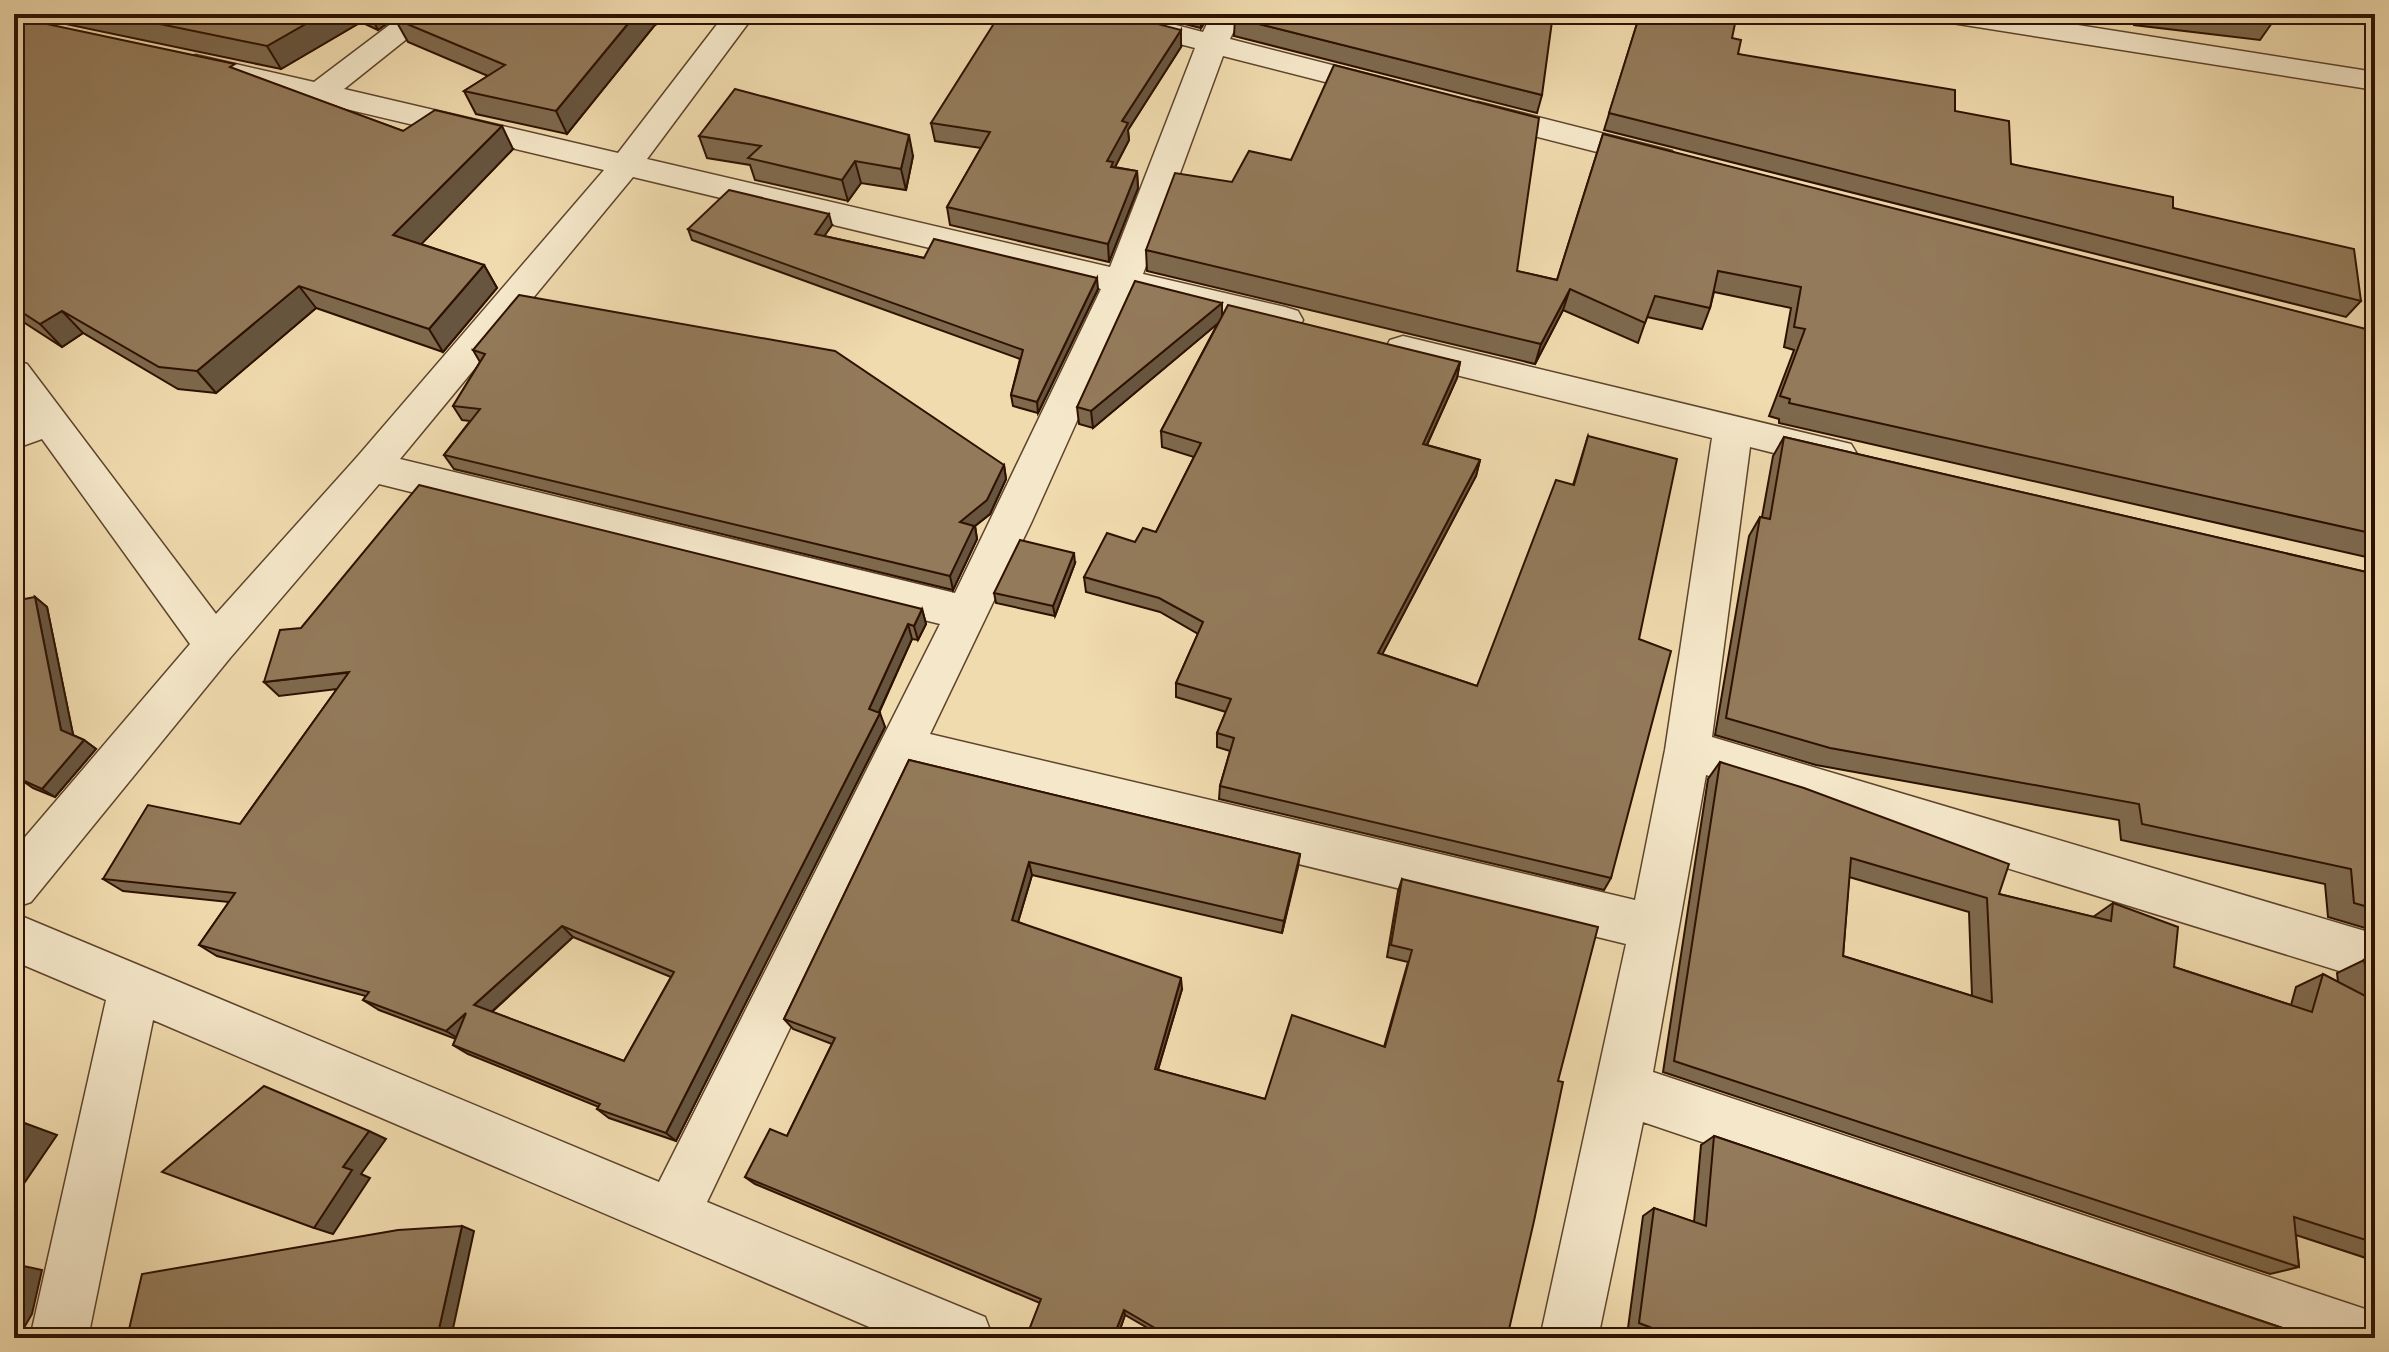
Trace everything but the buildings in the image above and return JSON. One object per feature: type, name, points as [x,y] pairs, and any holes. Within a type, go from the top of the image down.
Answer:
[{"type":"street","points":[[322,91],[423,14]]},
{"type":"street","points":[[14,886],[215,645],[371,467],[626,165],[740,14]]},
{"type":"street","points":[[1098,14],[1219,29],[1439,102],[1697,167]]},
{"type":"street","points":[[1952,14],[2375,81]]},
{"type":"street","points":[[672,1214],[967,613],[1123,280],[1219,29]]},
{"type":"street","points":[[168,57],[1321,329]]},
{"type":"street","points":[[1367,340],[1870,462]]},
{"type":"street","points":[[14,373],[31,427],[215,645]]},
{"type":"street","points":[[1569,1338],[1623,1089],[1688,750],[1733,430]]},
{"type":"street","points":[[371,467],[967,613]]},
{"type":"street","points":[[901,747],[1654,928]]},
{"type":"street","points":[[1688,750],[2375,958]]},
{"type":"street","points":[[14,937],[964,1338]]},
{"type":"street","points":[[59,1338],[134,987]]},
{"type":"street","points":[[1623,1089],[2365,1338]]}]
